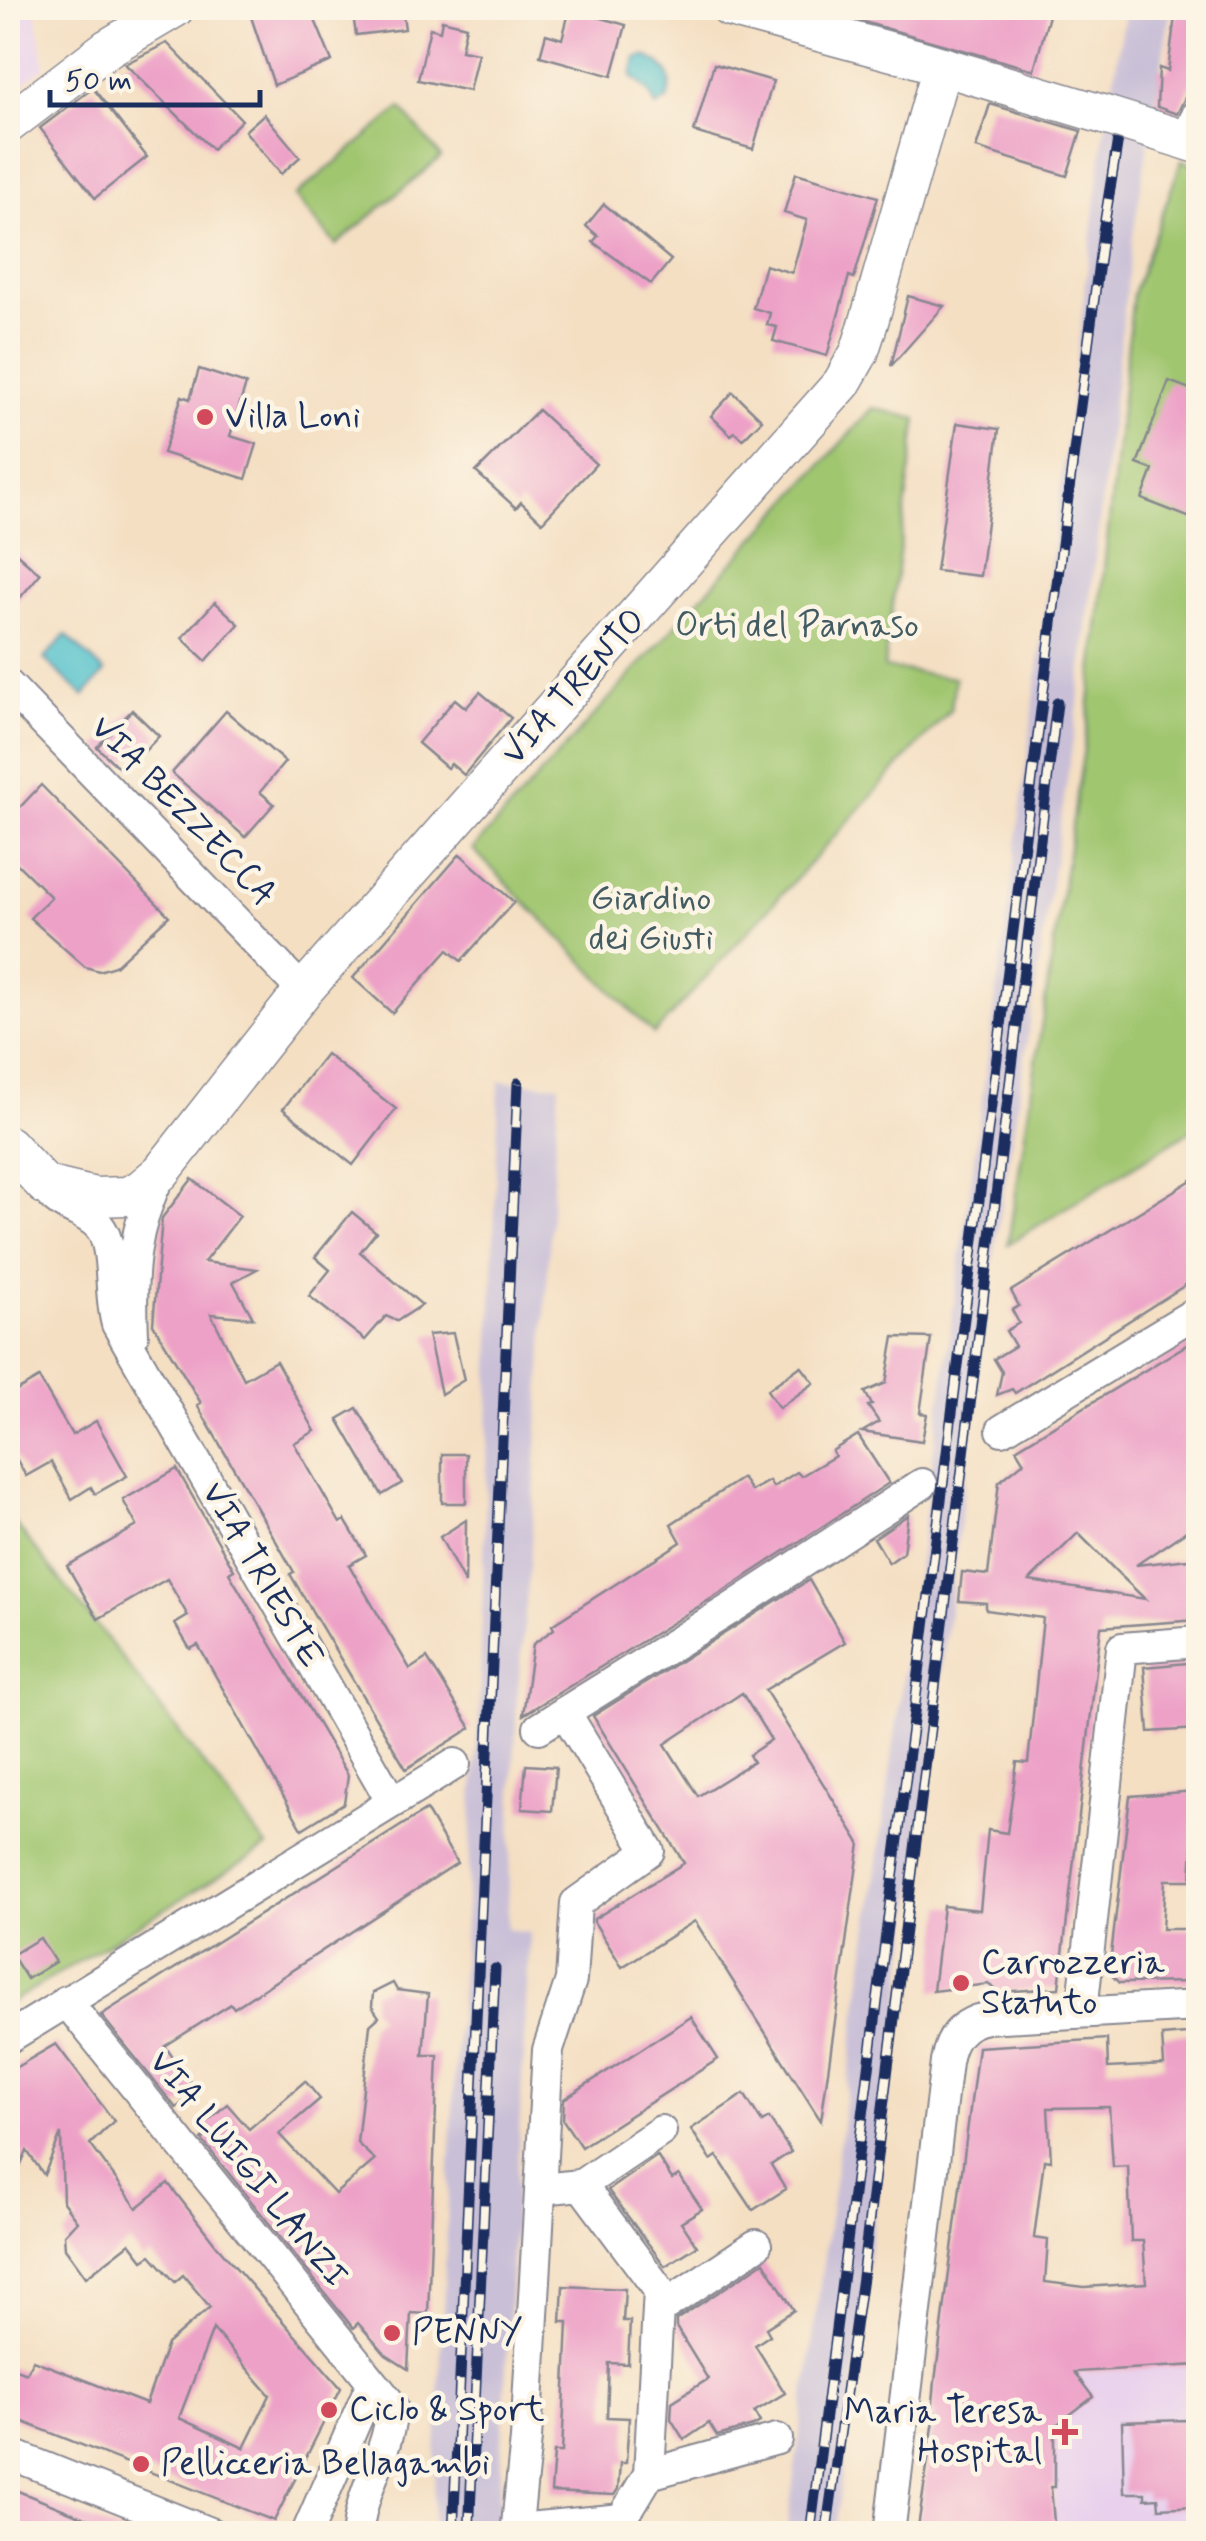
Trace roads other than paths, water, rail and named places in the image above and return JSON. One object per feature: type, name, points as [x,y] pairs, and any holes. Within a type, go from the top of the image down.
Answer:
[{"type":"main road","points":[[8,124],[108,48],[175,8]]},
{"type":"main road","points":[[730,8],[1150,129],[1194,132]]},
{"type":"main road","name":"VIA TRENTO","points":[[44,1184],[95,1198],[127,1196],[161,1172],[304,990],[842,382],[868,325],[942,66]]},
{"type":"main road","name":"VIA TRIESTE","points":[[8,1145],[44,1184]]},
{"type":"street","name":"VIA BEZZECCA","points":[[8,684],[304,990]]},
{"type":"street","name":"VIA TRIESTE","points":[[133,1348],[132,1283],[137,1231],[161,1172]]},
{"type":"street","name":"VIA TRIESTE","points":[[44,1184],[57,1202],[93,1220],[106,1236],[117,1324],[392,1802]]},
{"type":"street","points":[[1002,1430],[1198,1311]]},
{"type":"street","points":[[581,2185],[659,2290],[650,2474],[622,2519],[516,2531],[526,2439],[548,2050],[572,1980],[576,1903],[650,1851],[552,1720],[922,1484]]},
{"type":"street","points":[[1082,2011],[1122,1648],[1198,1642]]},
{"type":"street","points":[[8,2038],[455,1764]]},
{"type":"street","name":"VIA LUIGI LANZI","points":[[66,2001],[392,2406],[388,2439],[363,2498],[360,2532]]},
{"type":"street","points":[[889,2534],[946,2062],[957,2032],[978,2020],[1198,2006]]},
{"type":"street","points":[[541,2189],[581,2185],[661,2131]]},
{"type":"street","points":[[658,2310],[756,2244]]},
{"type":"street","points":[[307,2533],[372,2384]]},
{"type":"street","points":[[650,2474],[778,2438]]},
{"type":"street","points":[[8,2453],[212,2534]]},
{"type":"street","points":[[307,2533],[332,2522],[360,2532]]},
{"type":"water","points":[[645,56],[659,63],[670,79],[667,100],[656,107],[649,92],[632,76],[636,58]]},
{"type":"water","points":[[66,635],[105,672],[84,696],[44,659]]},
{"type":"railway","points":[[810,2534],[1067,505],[1118,139]]},
{"type":"railway","points":[[826,2534],[862,2277],[1057,703]]},
{"type":"railway","points":[[453,2534],[518,1083]]},
{"type":"railway","points":[[469,2534],[495,1969]]},
{"type":"place","name":"Villa Loni","points":[[205,417]]},
{"type":"place","name":"Carrozzeria Statuto","points":[[961,1983]]},
{"type":"place","name":"PENNY","points":[[392,2333]]},
{"type":"place","name":"Ciclo & Sport","points":[[329,2410]]},
{"type":"place","name":"Maria Teresa Hospital","points":[[1065,2432]]},
{"type":"place","name":"Pellicceria Bellagambi","points":[[141,2464]]},
{"type":"park label","name":"Orti del Parnaso","points":[[797,626]]},
{"type":"park label","name":"Giardino dei Giusti","points":[[651,919]]}]
